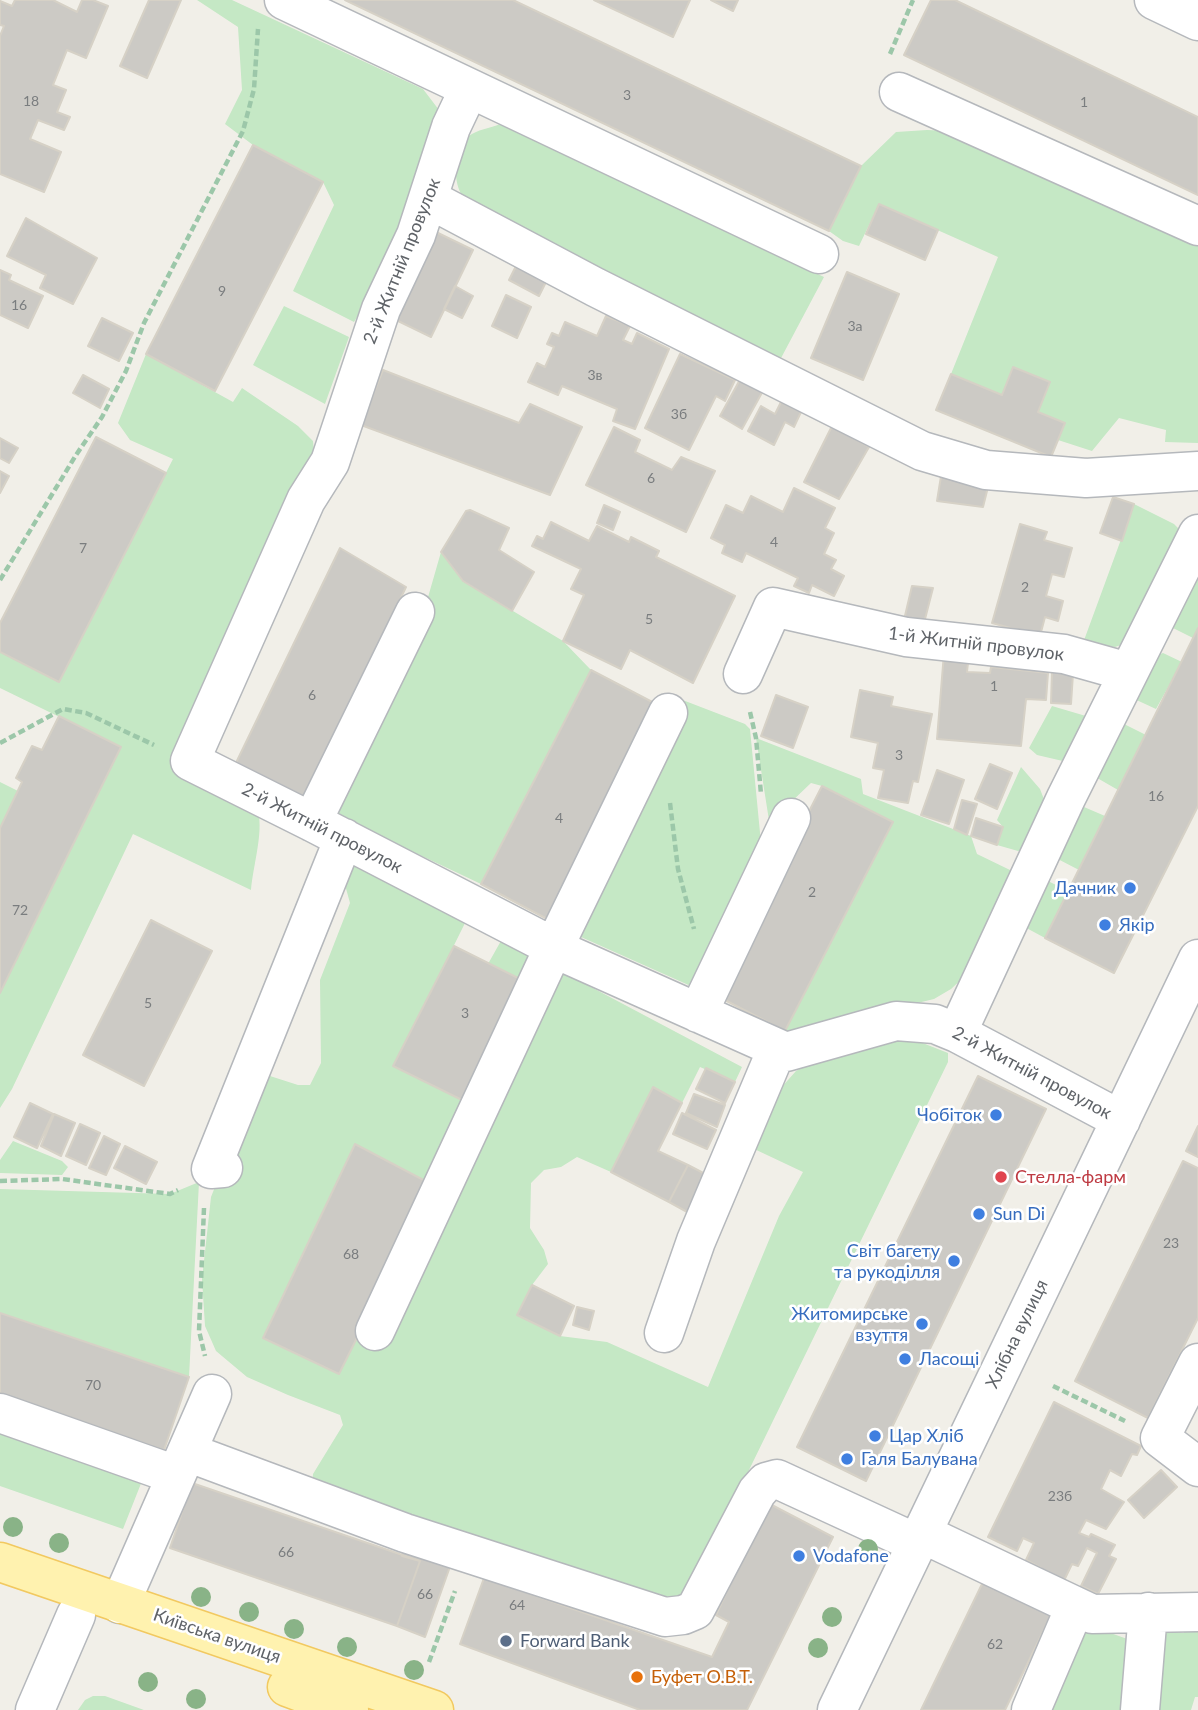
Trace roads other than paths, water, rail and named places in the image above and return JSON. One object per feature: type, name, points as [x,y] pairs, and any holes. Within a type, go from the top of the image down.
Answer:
[{"type":"main road","name":"Київська вулиця","points":[[0,1562],[434,1710]]},
{"type":"main road","name":"Київська вулиця","points":[[0,1589],[349,1710]]},
{"type":"street","points":[[1154,0],[1198,21]]},
{"type":"street","points":[[271,10],[469,89],[819,254]]},
{"type":"street","name":"2-й Житній провулок","points":[[469,89],[451,127],[416,235],[381,309],[330,462],[306,500],[190,761],[554,947],[704,1000],[786,1052],[896,1021],[935,1024],[1121,1120]]},
{"type":"street","points":[[899,92],[1198,226]]},
{"type":"street","points":[[429,199],[595,287],[922,451],[986,470],[1086,478],[1198,471]]},
{"type":"street","points":[[957,1033],[1128,672],[1198,534]]},
{"type":"street","name":"1-й Житній провулок","points":[[743,674],[773,607],[906,637],[1065,654],[1128,672]]},
{"type":"street","points":[[217,1169],[328,830],[415,612]]},
{"type":"street","points":[[375,1331],[554,947],[668,713]]},
{"type":"street","points":[[704,1000],[776,810]]},
{"type":"street","name":"Хлібна вулиця","points":[[837,1710],[1198,959]]},
{"type":"street","points":[[664,1333],[696,1241],[778,1048]]},
{"type":"street","points":[[1198,1363],[1160,1438],[1198,1467]]},
{"type":"street","points":[[120,1604],[212,1394]]},
{"type":"street","points":[[0,1413],[181,1463],[665,1617],[683,1615],[695,1610],[757,1492],[766,1482],[777,1479],[1092,1614],[1198,1612]]},
{"type":"street","points":[[1031,1710],[1075,1607]]},
{"type":"street","points":[[1140,1710],[1148,1612]]},
{"type":"street","points":[[36,1710],[76,1615]]},
{"type":"place","name":"Дачник","points":[[1130,888]]},
{"type":"place","name":"Якір","points":[[1105,925]]},
{"type":"place","name":"Чобіток","points":[[996,1115]]},
{"type":"place","name":"Стелла-фарм","points":[[1001,1177]]},
{"type":"place","name":"Sun Di","points":[[979,1214]]},
{"type":"place","name":"Світ багету та рукоділля","points":[[954,1261]]},
{"type":"place","name":"Житомирське взуття","points":[[922,1324]]},
{"type":"place","name":"Ласощі","points":[[905,1359]]},
{"type":"place","name":"Цар Хліб","points":[[875,1436]]},
{"type":"place","name":"Галя Балувана","points":[[847,1459]]},
{"type":"place","name":"Vodafone","points":[[799,1556]]},
{"type":"place","name":"Forward Bank","points":[[506,1641]]},
{"type":"place","name":"Буфет О.В.Т.","points":[[637,1677]]}]
